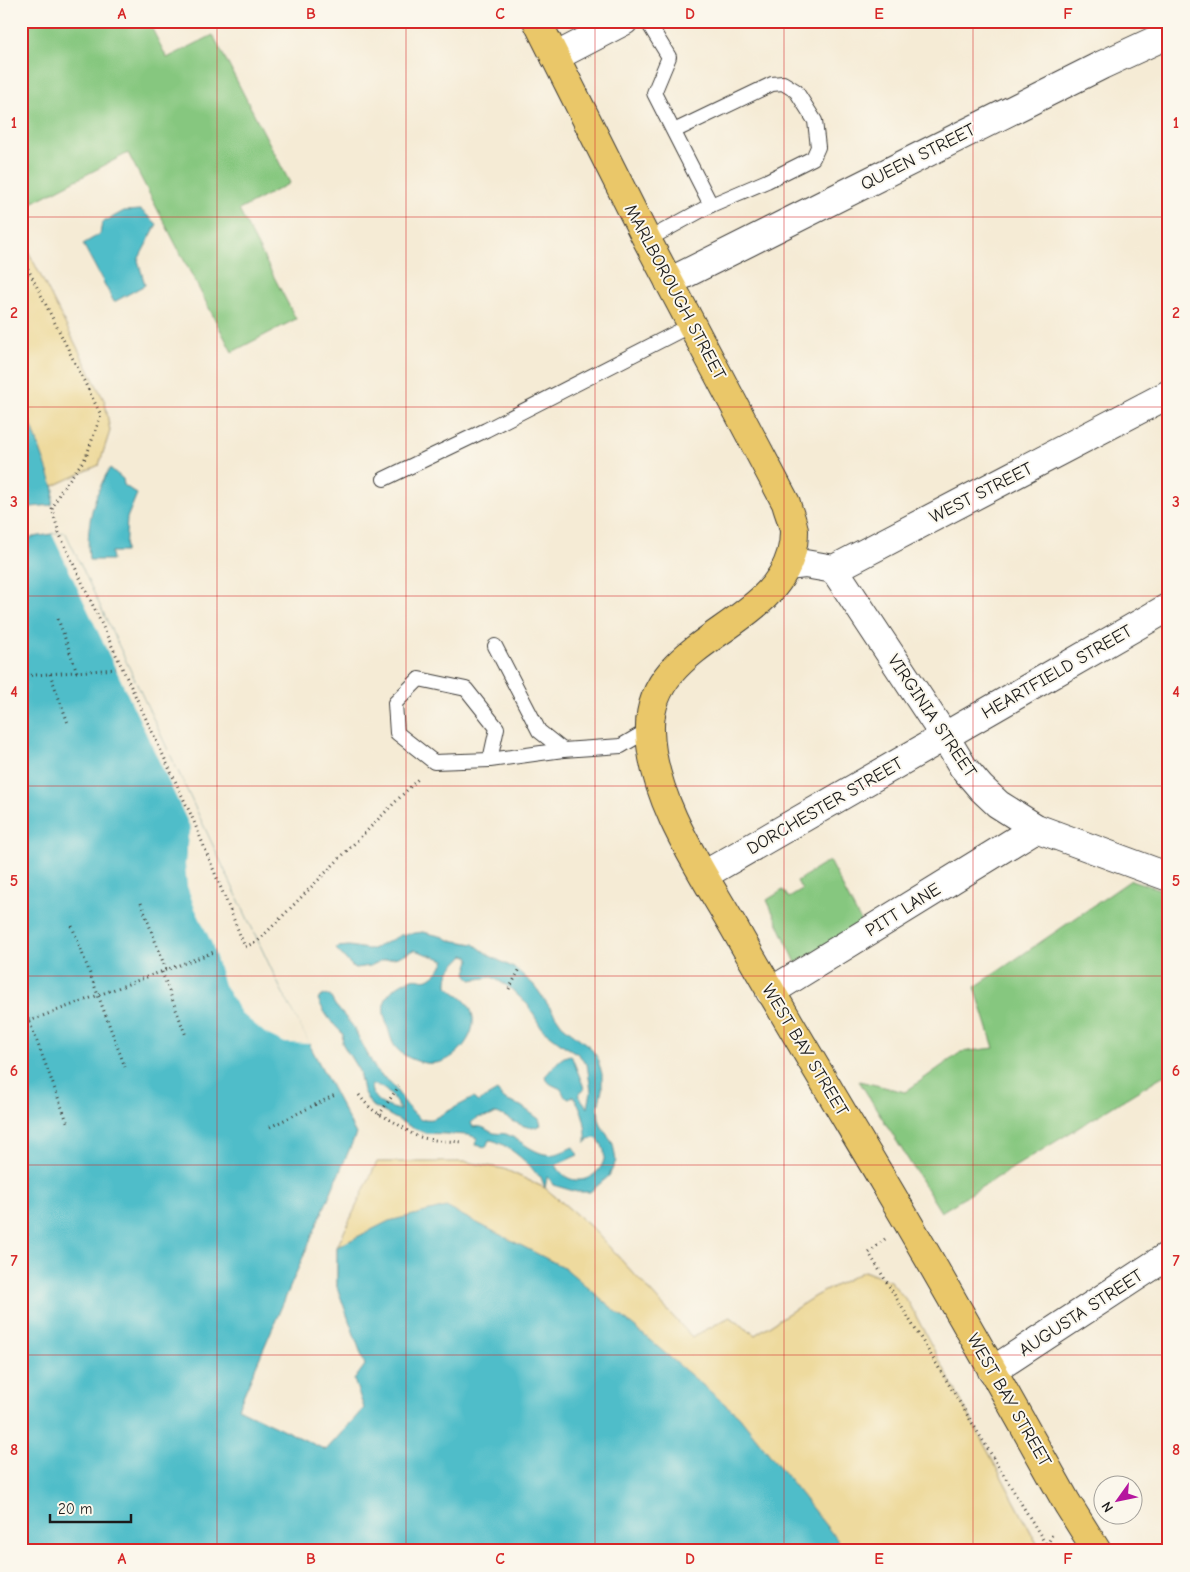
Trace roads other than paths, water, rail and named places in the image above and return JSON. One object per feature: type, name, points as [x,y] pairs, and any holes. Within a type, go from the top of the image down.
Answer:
[{"type":"highway","name":"MARLBOROUGH STREET","points":[[537,21],[647,240],[786,503],[794,532],[788,566]]},
{"type":"highway","name":"WEST BAY STREET","points":[[788,566],[774,587],[763,598],[704,642],[670,672],[654,700],[650,730],[654,763],[662,792],[676,824],[770,992],[906,1220],[1067,1503],[1097,1551]]},
{"type":"street","points":[[555,57],[624,21]]},
{"type":"street","name":"QUEEN STREET","points":[[669,282],[1102,65],[1169,34]]},
{"type":"street","name":"WEST STREET","points":[[834,569],[1169,394]]},
{"type":"street","points":[[788,566],[814,565],[834,569]]},
{"type":"street","name":"VIRGINIA STREET","points":[[834,569],[963,767],[980,788],[998,804],[1036,828],[1169,877]]},
{"type":"street","name":"HEARTFIELD STREET","points":[[945,737],[1169,608]]},
{"type":"street","name":"DORCHESTER STREET","points":[[704,875],[945,737]]},
{"type":"street","name":"PITT LANE","points":[[770,992],[1036,828]]},
{"type":"street","name":"AUGUSTA STREET","points":[[992,1370],[1169,1255]]},
{"type":"lane","points":[[647,21],[669,57],[654,93],[711,205]]},
{"type":"lane","points":[[647,240],[711,205],[767,181],[813,158],[818,147],[815,121],[796,91],[783,83],[772,84],[674,131]]},
{"type":"lane","points":[[384,479],[486,430],[693,324]]},
{"type":"lane","points":[[495,646],[539,731],[563,750]]},
{"type":"lane","points":[[490,760],[498,728],[466,690],[419,679],[395,703],[397,734],[434,762],[490,760],[563,750],[621,746],[650,730]]},
{"type":"water","points":[[141,210],[157,224],[138,260],[145,285],[114,302],[83,244],[100,234],[102,223],[124,211]]},
{"type":"water","points":[[21,395],[54,489],[52,505],[21,508]]},
{"type":"water","points":[[110,468],[123,479],[124,485],[137,494],[127,518],[125,552],[111,552],[112,560],[89,560],[88,536],[92,512],[99,490]]},
{"type":"water","points":[[65,532],[280,988],[356,1134],[238,1408],[326,1450],[364,1408],[354,1380],[365,1365],[337,1287],[337,1247],[389,1221],[446,1207],[565,1268],[739,1416],[846,1551],[21,1551],[21,539]]},
{"type":"water","points":[[423,932],[449,940],[474,944],[490,956],[516,969],[535,986],[562,1025],[590,1047],[597,1057],[602,1074],[602,1090],[598,1107],[599,1119],[613,1144],[616,1161],[609,1176],[590,1192],[577,1192],[553,1185],[547,1177],[545,1188],[541,1177],[530,1166],[517,1154],[499,1143],[489,1140],[486,1147],[475,1145],[477,1138],[469,1135],[425,1133],[371,1105],[363,1091],[359,1071],[342,1043],[343,1034],[329,1018],[318,999],[324,995],[330,996],[352,1025],[377,1072],[391,1083],[411,1111],[421,1120],[433,1119],[473,1098],[478,1102],[497,1091],[505,1100],[521,1106],[539,1119],[541,1125],[536,1127],[524,1126],[497,1113],[476,1119],[471,1123],[473,1127],[483,1127],[494,1133],[506,1134],[536,1151],[548,1155],[573,1147],[578,1155],[556,1165],[564,1175],[574,1180],[594,1175],[601,1167],[604,1158],[603,1148],[596,1138],[588,1139],[586,1143],[584,1118],[573,1096],[565,1097],[561,1089],[550,1083],[545,1076],[560,1060],[571,1055],[584,1090],[578,1095],[588,1108],[591,1091],[587,1064],[578,1054],[542,1029],[528,1005],[509,987],[492,977],[471,980],[466,973],[470,960],[468,956],[464,955],[454,965],[449,972],[447,981],[447,986],[465,1001],[472,1013],[472,1030],[464,1046],[450,1058],[435,1063],[414,1060],[397,1049],[391,1039],[384,1014],[384,1006],[388,996],[393,989],[405,982],[431,978],[445,960],[414,950],[370,966],[356,968],[336,949],[349,946],[373,949],[401,935]],"holes":[[[371,1085],[376,1085],[388,1093],[400,1110],[377,1100]]]}]
